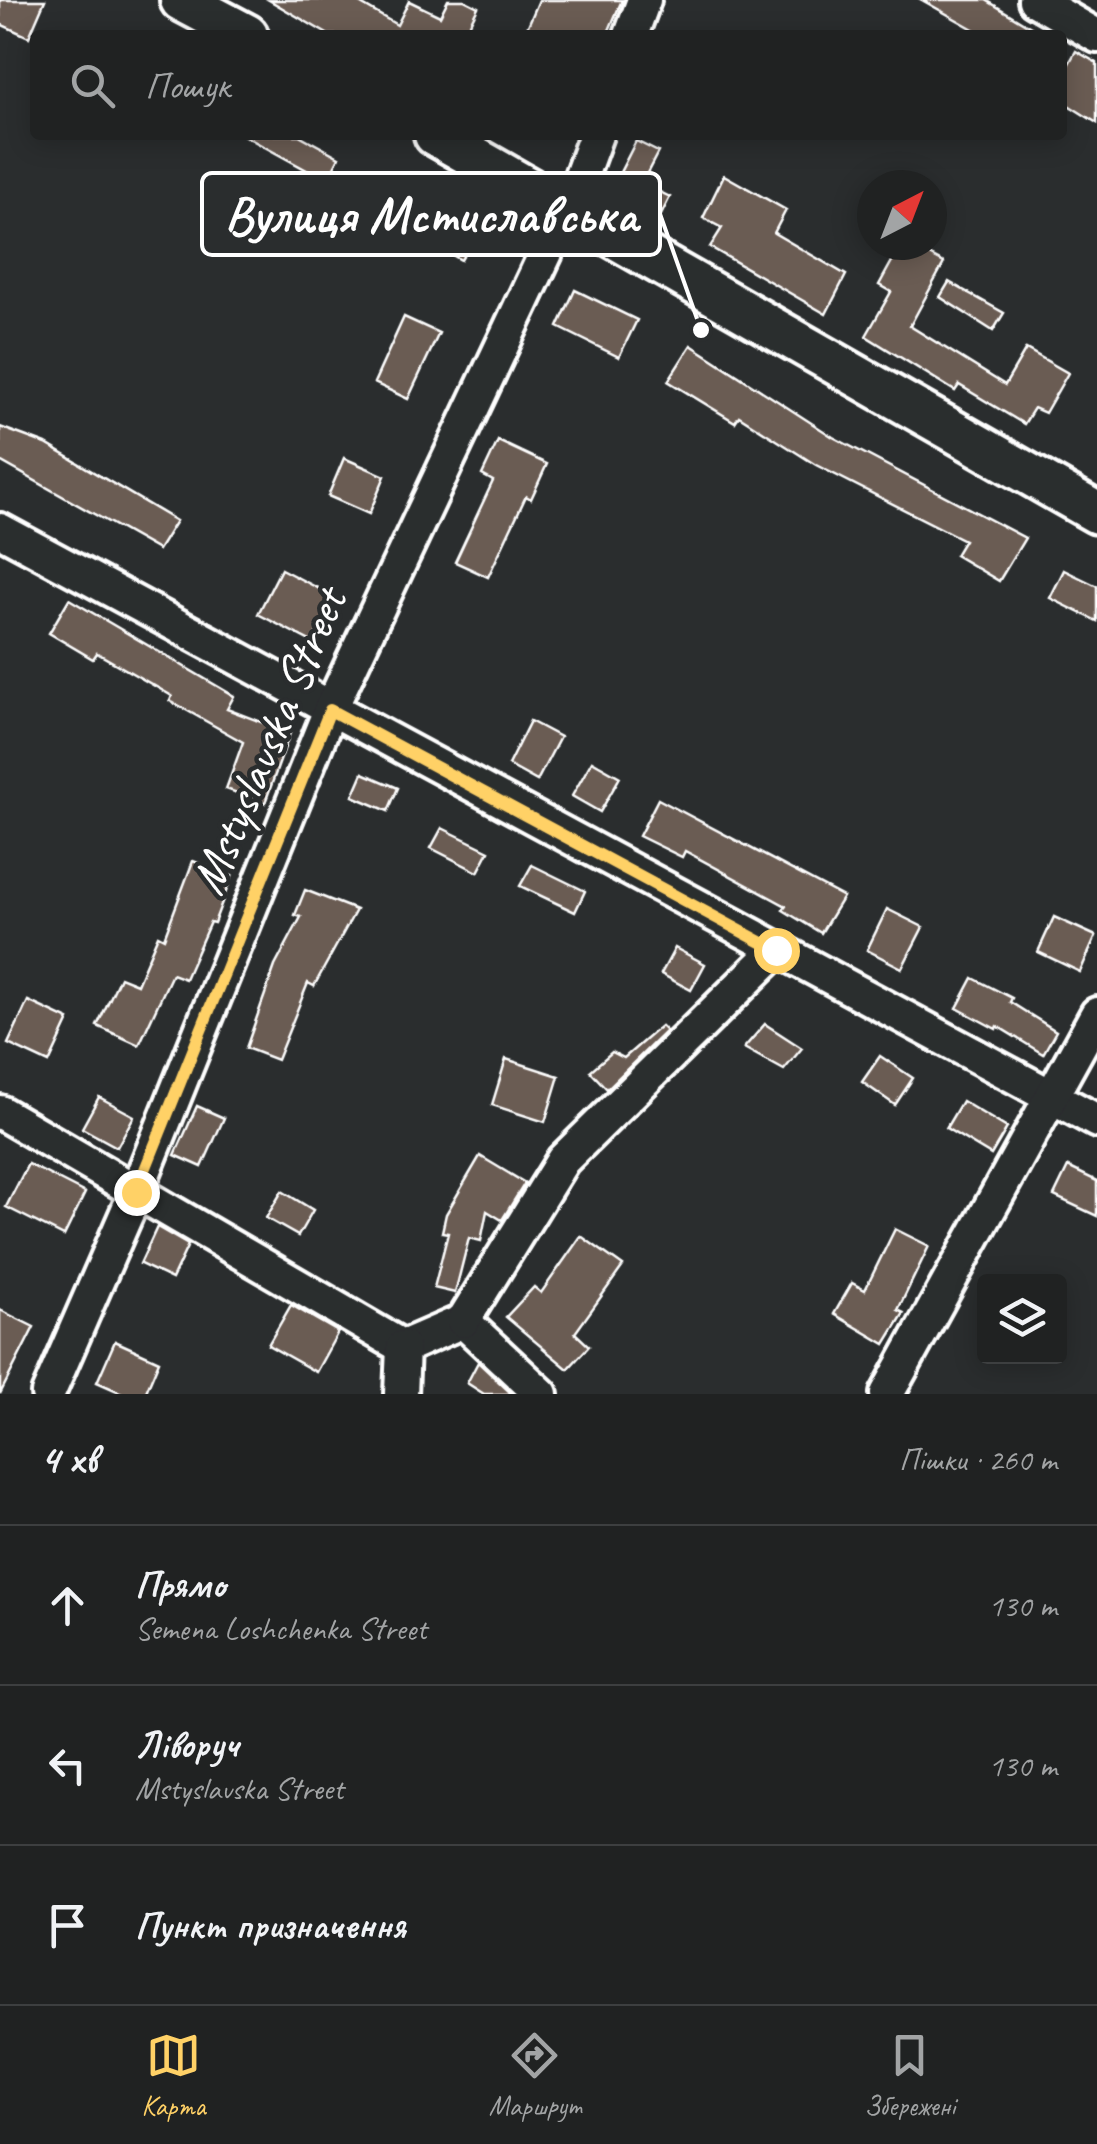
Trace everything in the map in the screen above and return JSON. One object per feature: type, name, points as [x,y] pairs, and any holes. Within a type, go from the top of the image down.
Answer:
[{"type":"main road","points":[[181,0],[237,30]]},
{"type":"main road","points":[[443,140],[1097,514]]},
{"type":"street","points":[[633,30],[644,0]]},
{"type":"street","points":[[1035,0],[1097,36]]},
{"type":"street","name":"Mstyslavska Street","points":[[48,1394],[136,1192],[330,710],[566,211],[594,140]]},
{"type":"street","points":[[0,530],[1097,1121]]},
{"type":"street","points":[[403,1347],[463,1320],[563,1160],[776,950]]},
{"type":"street","points":[[887,1394],[1097,1014]]},
{"type":"street","points":[[0,1112],[403,1347]]},
{"type":"street","points":[[463,1320],[542,1394]]},
{"type":"street","points":[[401,1394],[403,1347]]},
{"type":"building","points":[[0,0],[45,0],[29,37],[0,24]]},
{"type":"building","points":[[269,0],[354,0],[397,25],[409,1],[440,16],[448,0],[464,0],[478,7],[469,30],[320,30]]},
{"type":"building","points":[[539,0],[622,0],[609,30],[526,30]]},
{"type":"building","points":[[922,0],[986,0],[1036,30],[975,30]]},
{"type":"building","points":[[1076,51],[1097,63],[1097,123],[1067,104],[1067,67]]},
{"type":"building","points":[[252,140],[308,140],[339,157],[327,181]]},
{"type":"building","points":[[636,141],[658,152],[642,183],[670,197],[658,221],[608,196]]},
{"type":"building","points":[[724,175],[786,210],[774,233],[846,275],[826,314],[710,247],[722,228],[703,218]]},
{"type":"building","points":[[440,205],[479,228],[461,260],[421,237]]},
{"type":"building","points":[[893,260],[944,263],[910,326],[1005,385],[1026,349],[1068,373],[1045,413],[1034,408],[1024,424],[959,385],[955,391],[866,336],[891,292],[879,285]]},
{"type":"building","points":[[949,282],[1004,313],[993,331],[940,297]]},
{"type":"building","points":[[575,290],[637,320],[619,357],[558,327]]},
{"type":"building","points":[[404,317],[439,333],[408,399],[374,383]]},
{"type":"building","points":[[691,345],[833,437],[1025,538],[999,581],[955,555],[964,540],[816,465],[739,416],[735,422],[668,381]]},
{"type":"building","points":[[0,427],[46,444],[176,521],[158,550],[0,461]]},
{"type":"building","points":[[498,441],[547,464],[531,499],[526,496],[488,577],[455,562],[493,481],[482,475]]},
{"type":"building","points":[[344,458],[385,476],[369,514],[328,496]]},
{"type":"building","points":[[281,569],[335,597],[312,642],[258,614]]},
{"type":"building","points":[[1064,570],[1097,586],[1097,621],[1050,598]]},
{"type":"building","points":[[69,599],[234,696],[227,709],[290,733],[265,803],[226,789],[243,742],[97,653],[93,659],[49,633]]},
{"type":"building","points":[[530,721],[560,737],[537,781],[508,765]]},
{"type":"building","points":[[592,761],[620,777],[600,812],[572,796]]},
{"type":"building","points":[[363,773],[398,788],[388,811],[353,796]]},
{"type":"building","points":[[658,799],[843,897],[821,933],[783,910],[786,906],[685,851],[682,857],[639,836]]},
{"type":"building","points":[[442,828],[489,851],[478,872],[431,848]]},
{"type":"building","points":[[193,861],[232,876],[214,923],[210,922],[185,979],[172,974],[139,1045],[97,1026],[120,977],[137,984],[158,935],[164,938]]},
{"type":"building","points":[[532,865],[585,891],[575,912],[520,886]]},
{"type":"building","points":[[305,890],[356,910],[314,986],[308,983],[277,1060],[246,1048],[275,966],[301,917],[295,915]]},
{"type":"building","points":[[887,909],[923,927],[902,968],[867,950]]},
{"type":"building","points":[[1054,917],[1096,936],[1080,972],[1038,952]]},
{"type":"building","points":[[675,948],[705,964],[691,990],[661,974]]},
{"type":"building","points":[[973,978],[1012,998],[1010,1002],[1056,1031],[1043,1054],[957,1008]]},
{"type":"building","points":[[28,1001],[69,1020],[49,1063],[8,1044]]},
{"type":"building","points":[[765,1024],[802,1048],[784,1070],[744,1048]]},
{"type":"building","points":[[661,1026],[666,1031],[607,1089],[590,1071],[612,1052],[624,1058]]},
{"type":"building","points":[[880,1056],[913,1078],[895,1105],[862,1082]]},
{"type":"building","points":[[506,1059],[559,1076],[545,1122],[492,1105]]},
{"type":"building","points":[[99,1097],[134,1116],[117,1147],[82,1128]]},
{"type":"building","points":[[962,1101],[1007,1128],[991,1155],[946,1128]]},
{"type":"building","points":[[197,1106],[224,1118],[202,1167],[175,1155]]},
{"type":"building","points":[[480,1156],[525,1183],[502,1220],[487,1211],[481,1241],[469,1238],[455,1293],[434,1288],[448,1233],[442,1232],[446,1214]]},
{"type":"building","points":[[28,1164],[85,1193],[64,1236],[6,1207]]},
{"type":"building","points":[[1068,1167],[1097,1181],[1097,1216],[1054,1196]]},
{"type":"building","points":[[282,1191],[313,1210],[298,1236],[266,1218]]},
{"type":"building","points":[[157,1227],[188,1245],[172,1279],[140,1264]]},
{"type":"building","points":[[895,1229],[929,1246],[898,1310],[904,1313],[885,1344],[834,1314],[852,1283],[865,1290]]},
{"type":"building","points":[[581,1236],[623,1266],[575,1333],[589,1346],[568,1369],[506,1317],[534,1287],[541,1293]]},
{"type":"building","points":[[291,1305],[338,1332],[316,1372],[268,1345]]},
{"type":"building","points":[[0,1310],[34,1327],[0,1394]]},
{"type":"building","points":[[115,1341],[159,1361],[145,1394],[124,1394],[97,1382]]},
{"type":"building","points":[[478,1362],[512,1394],[484,1394],[467,1383]]},
{"type":"place","name":"Вулиця Мстиславська","points":[[701,330]]},
{"type":"route","points":[[136,1192],[330,710],[776,950]]}]
